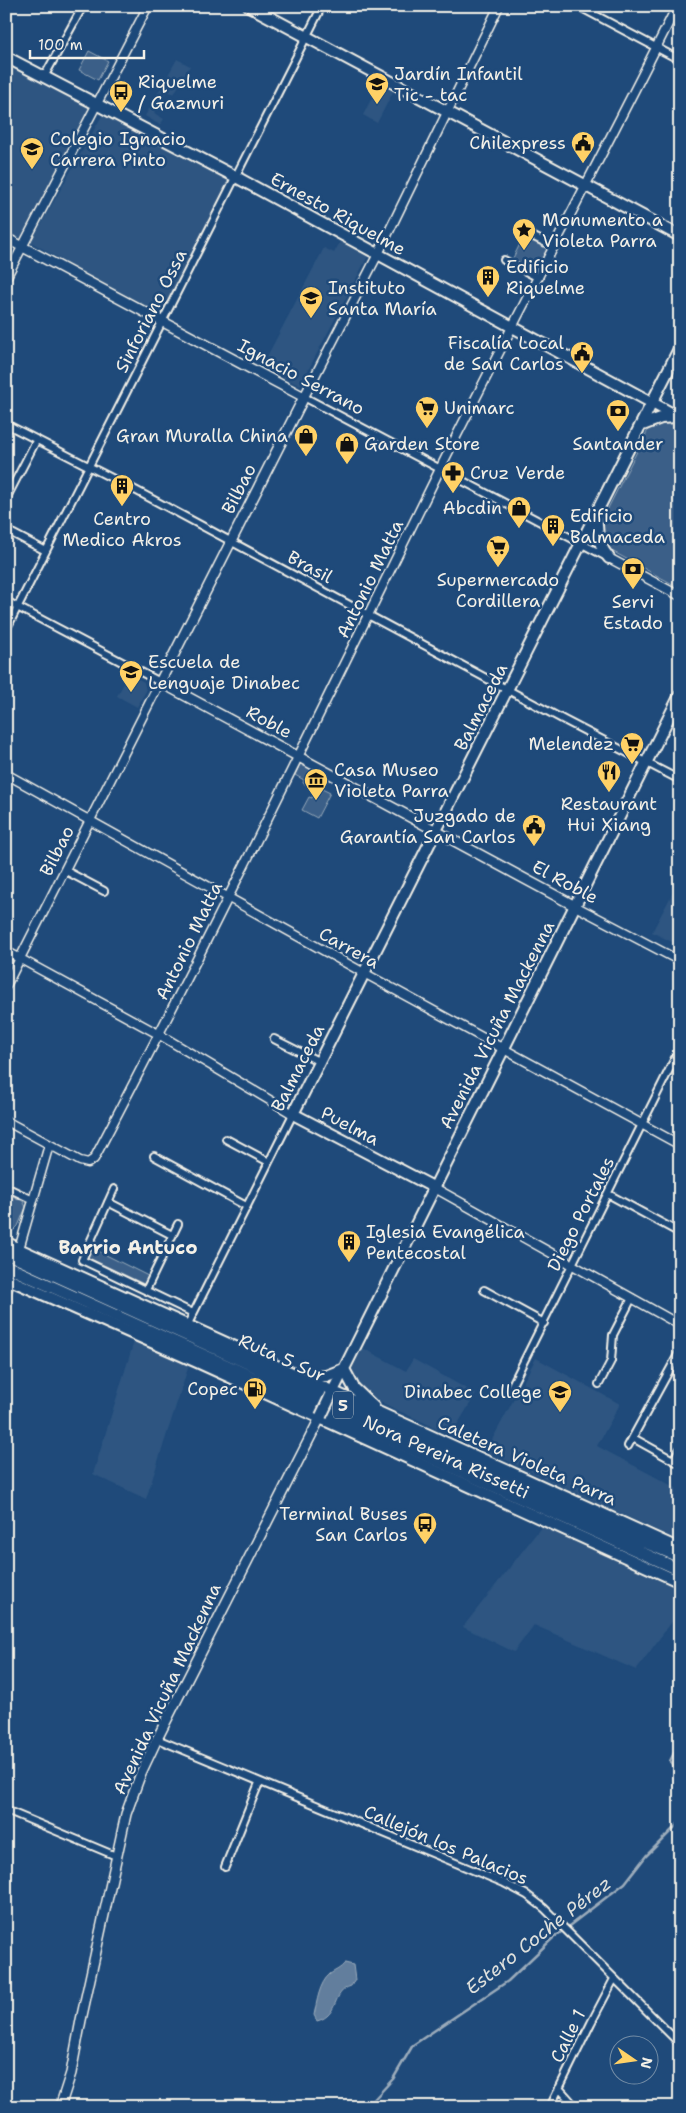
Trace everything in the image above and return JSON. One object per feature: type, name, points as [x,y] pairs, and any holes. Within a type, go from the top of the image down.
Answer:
[{"type":"highway","points":[[6,1243],[19,1249]]},
{"type":"highway","name":"Ruta 5 Sur","points":[[6,1253],[596,1521],[680,1557]]},
{"type":"highway","name":"Ruta 5 Sur","points":[[6,1266],[680,1570]]},
{"type":"main road","points":[[248,6],[680,236]]},
{"type":"main road","name":"Ernesto Riquelme","points":[[6,57],[236,177],[679,417]]},
{"type":"main road","name":"Ignacio Serrano","points":[[6,238],[304,397]]},
{"type":"main road","name":"Balmaceda","points":[[293,1114],[680,347]]},
{"type":"main road","name":"Bilbao","points":[[160,682],[304,397]]},
{"type":"main road","points":[[640,426],[661,418],[679,417]]},
{"type":"main road","points":[[598,511],[598,536],[602,548],[609,558]]},
{"type":"main road","name":"Roble","points":[[160,682],[436,831]]},
{"type":"main road","name":"Avenida Vicuña Mackenna","points":[[60,2107],[71,2074],[116,1856],[134,1789],[157,1739],[332,1394],[433,1187],[504,1049],[680,695]]},
{"type":"main road","name":"El Roble","points":[[436,831],[575,906]]},
{"type":"main road","name":"Puelma","points":[[293,1114],[433,1187]]},
{"type":"main road","name":"Caletera Violeta Parra","points":[[19,1249],[332,1394],[384,1415],[680,1549]]},
{"type":"main road","name":"Nora Pereira Rissetti","points":[[9,1279],[320,1417],[680,1582]]},
{"type":"main road","points":[[301,1378],[326,1376],[344,1369],[354,1388],[384,1415]]},
{"type":"street","points":[[44,77],[84,6]]},
{"type":"street","points":[[6,278],[148,6]]},
{"type":"street","name":"Sinforiano Ossa","points":[[6,630],[322,6]]},
{"type":"street","name":"Bilbao","points":[[304,397],[378,254],[499,6]]},
{"type":"street","points":[[578,6],[680,60]]},
{"type":"street","name":"Antonio Matta","points":[[49,1145],[80,1162],[88,1163],[94,1159],[160,1035],[227,897],[300,756],[440,469],[677,6]]},
{"type":"street","points":[[520,230],[554,247]]},
{"type":"street","points":[[504,260],[539,278]]},
{"type":"street","name":"Ignacio Serrano","points":[[304,397],[609,558]]},
{"type":"street","name":"Brasil","points":[[6,424],[680,780]]},
{"type":"street","points":[[6,499],[10,484],[36,440]]},
{"type":"street","points":[[6,530],[46,551]]},
{"type":"street","points":[[609,558],[680,596]]},
{"type":"street","name":"Roble","points":[[6,601],[160,682]]},
{"type":"street","name":"Bilbao","points":[[6,986],[66,871],[160,682]]},
{"type":"street","name":"Carrera","points":[[6,774],[364,973],[680,1145]]},
{"type":"street","points":[[66,871],[104,891]]},
{"type":"street","name":"El Roble","points":[[575,906],[680,961]]},
{"type":"street","name":"Puelma","points":[[6,951],[160,1035],[293,1114]]},
{"type":"street","points":[[274,1039],[320,1062]]},
{"type":"street","name":"Diego Portales","points":[[508,1393],[680,1048]]},
{"type":"street","name":"Balmaceda","points":[[187,1326],[293,1114]]},
{"type":"street","points":[[6,1121],[49,1145],[19,1249]]},
{"type":"street","points":[[226,1139],[269,1162]]},
{"type":"street","points":[[154,1156],[246,1206]]},
{"type":"street","points":[[6,1187],[33,1200]]},
{"type":"street","name":"Puelma","points":[[433,1187],[680,1325]]},
{"type":"street","points":[[114,1189],[82,1260],[193,1313]]},
{"type":"street","points":[[608,1194],[680,1233]]},
{"type":"street","points":[[108,1202],[172,1235]]},
{"type":"street","points":[[146,1290],[178,1224]]},
{"type":"street","points":[[6,1293],[9,1279]]},
{"type":"street","points":[[484,1290],[544,1323]]},
{"type":"street","points":[[599,1384],[611,1361],[613,1335],[632,1298]]},
{"type":"street","points":[[628,1446],[680,1351]]},
{"type":"street","points":[[633,1438],[676,1462],[680,1449]]},
{"type":"street","name":"Callejón los Palacios","points":[[157,1739],[514,1888],[544,1908],[680,2044]]},
{"type":"street","points":[[225,1867],[259,1783]]},
{"type":"street","points":[[6,1810],[116,1856]]},
{"type":"street","name":"Calle 1","points":[[550,2107],[614,1979]]},
{"type":"street","points":[[560,2088],[576,2107]]},
{"type":"shaded area","points":[[89,51],[108,61],[98,80],[79,70]]},
{"type":"shaded area","points":[[177,59],[190,66],[174,94],[167,91],[154,113],[164,119],[160,125],[145,116]]},
{"type":"shaded area","name":"Colegio Ignacio Carrera Pinto","points":[[6,60],[91,106],[22,242],[6,233]]},
{"type":"shaded area","name":"Jardín Infantil Tic - tac","points":[[379,84],[393,92],[377,123],[363,115]]},
{"type":"shaded area","points":[[104,112],[233,181],[162,317],[115,292],[31,242]]},
{"type":"shaded area","points":[[525,234],[551,248],[537,276],[511,262]]},
{"type":"shaded area","name":"Instituto Santa María","points":[[340,242],[368,256],[300,386],[262,366],[324,248],[334,253]]},
{"type":"shaded area","points":[[675,420],[680,423],[680,588],[610,550],[601,534],[602,520],[650,426]]},
{"type":"shaded area","name":"Escuela de Lenguaje Dinabec","points":[[129,674],[144,682],[146,691],[137,707],[117,696]]},
{"type":"shaded area","points":[[304,763],[323,774],[318,787],[330,793],[317,818],[302,810],[309,797],[312,798],[316,790],[303,783],[304,780],[295,775],[300,764]]},
{"type":"shaded area","points":[[680,879],[680,946],[652,932]]},
{"type":"shaded area","points":[[6,1193],[23,1201],[26,1207],[18,1226],[9,1235],[6,1234]]},
{"type":"shaded area","points":[[92,1248],[148,1276],[144,1284],[87,1257]]},
{"type":"shaded area","points":[[135,1338],[190,1362],[146,1499],[93,1474]]},
{"type":"shaded area","points":[[363,1348],[406,1371],[413,1359],[476,1394],[451,1435],[388,1406],[366,1393],[351,1370]]},
{"type":"shaded area","points":[[536,1358],[620,1404],[597,1446],[680,1490],[680,1541],[486,1451]]},
{"type":"shaded area","points":[[542,1526],[680,1589],[680,1611],[636,1670],[534,1625],[514,1652],[463,1627]]},
{"type":"shaded area","points":[[345,1963],[353,1965],[355,1980],[351,1986],[340,1993],[329,2014],[317,2021],[314,2015],[323,1982]]},
{"type":"waterway","name":"Estero Coche Pérez","points":[[680,1741],[670,1761],[673,1766],[680,1768]]},
{"type":"waterway","name":"Estero Coche Pérez","points":[[367,2107],[393,2079],[413,2045],[508,1981],[552,1939],[625,1883],[646,1856],[680,1822]]},
{"type":"place","name":"Jardín Infantil Tic - tac","points":[[377,105]]},
{"type":"place","name":"Riquelme / Gazmuri","points":[[121,113]]},
{"type":"place","name":"Chilexpress","points":[[583,164]]},
{"type":"place","name":"Colegio Ignacio Carrera Pinto","points":[[32,170]]},
{"type":"place","name":"Monumento a Violeta Parra","points":[[524,251]]},
{"type":"place","name":"Edificio Riquelme","points":[[488,298]]},
{"type":"place","name":"Instituto Santa María","points":[[311,319]]},
{"type":"place","name":"Fiscalía Local de San Carlos","points":[[582,374]]},
{"type":"place","name":"Unimarc","points":[[427,429]]},
{"type":"place","name":"Santander","points":[[618,432]]},
{"type":"place","name":"Gran Muralla China","points":[[306,457]]},
{"type":"place","name":"Garden Store","points":[[347,465]]},
{"type":"place","name":"Cruz Verde","points":[[453,494]]},
{"type":"place","name":"Centro Medico Akros","points":[[122,507]]},
{"type":"place","name":"Abcdin","points":[[519,529]]},
{"type":"place","name":"Edificio Balmaceda","points":[[553,547]]},
{"type":"place","name":"Supermercado Cordillera","points":[[498,568]]},
{"type":"place","name":"Servi Estado","points":[[633,590]]},
{"type":"place","name":"Escuela de Lenguaje Dinabec","points":[[131,693]]},
{"type":"place","name":"Melendez","points":[[632,765]]},
{"type":"place","name":"Restaurant Hui Xiang","points":[[609,793]]},
{"type":"place","name":"Casa Museo Violeta Parra","points":[[316,801]]},
{"type":"place","name":"Juzgado de Garantía San Carlos","points":[[534,847]]},
{"type":"place","name":"Iglesia Evangélica Pentecostal","points":[[349,1263]]},
{"type":"place","name":"Copec","points":[[255,1410]]},
{"type":"place","name":"Dinabec College","points":[[560,1413]]},
{"type":"place","name":"Terminal Buses San Carlos","points":[[425,1545]]},
{"type":"district","name":"Barrio Antuco","points":[[128,1247]]}]
